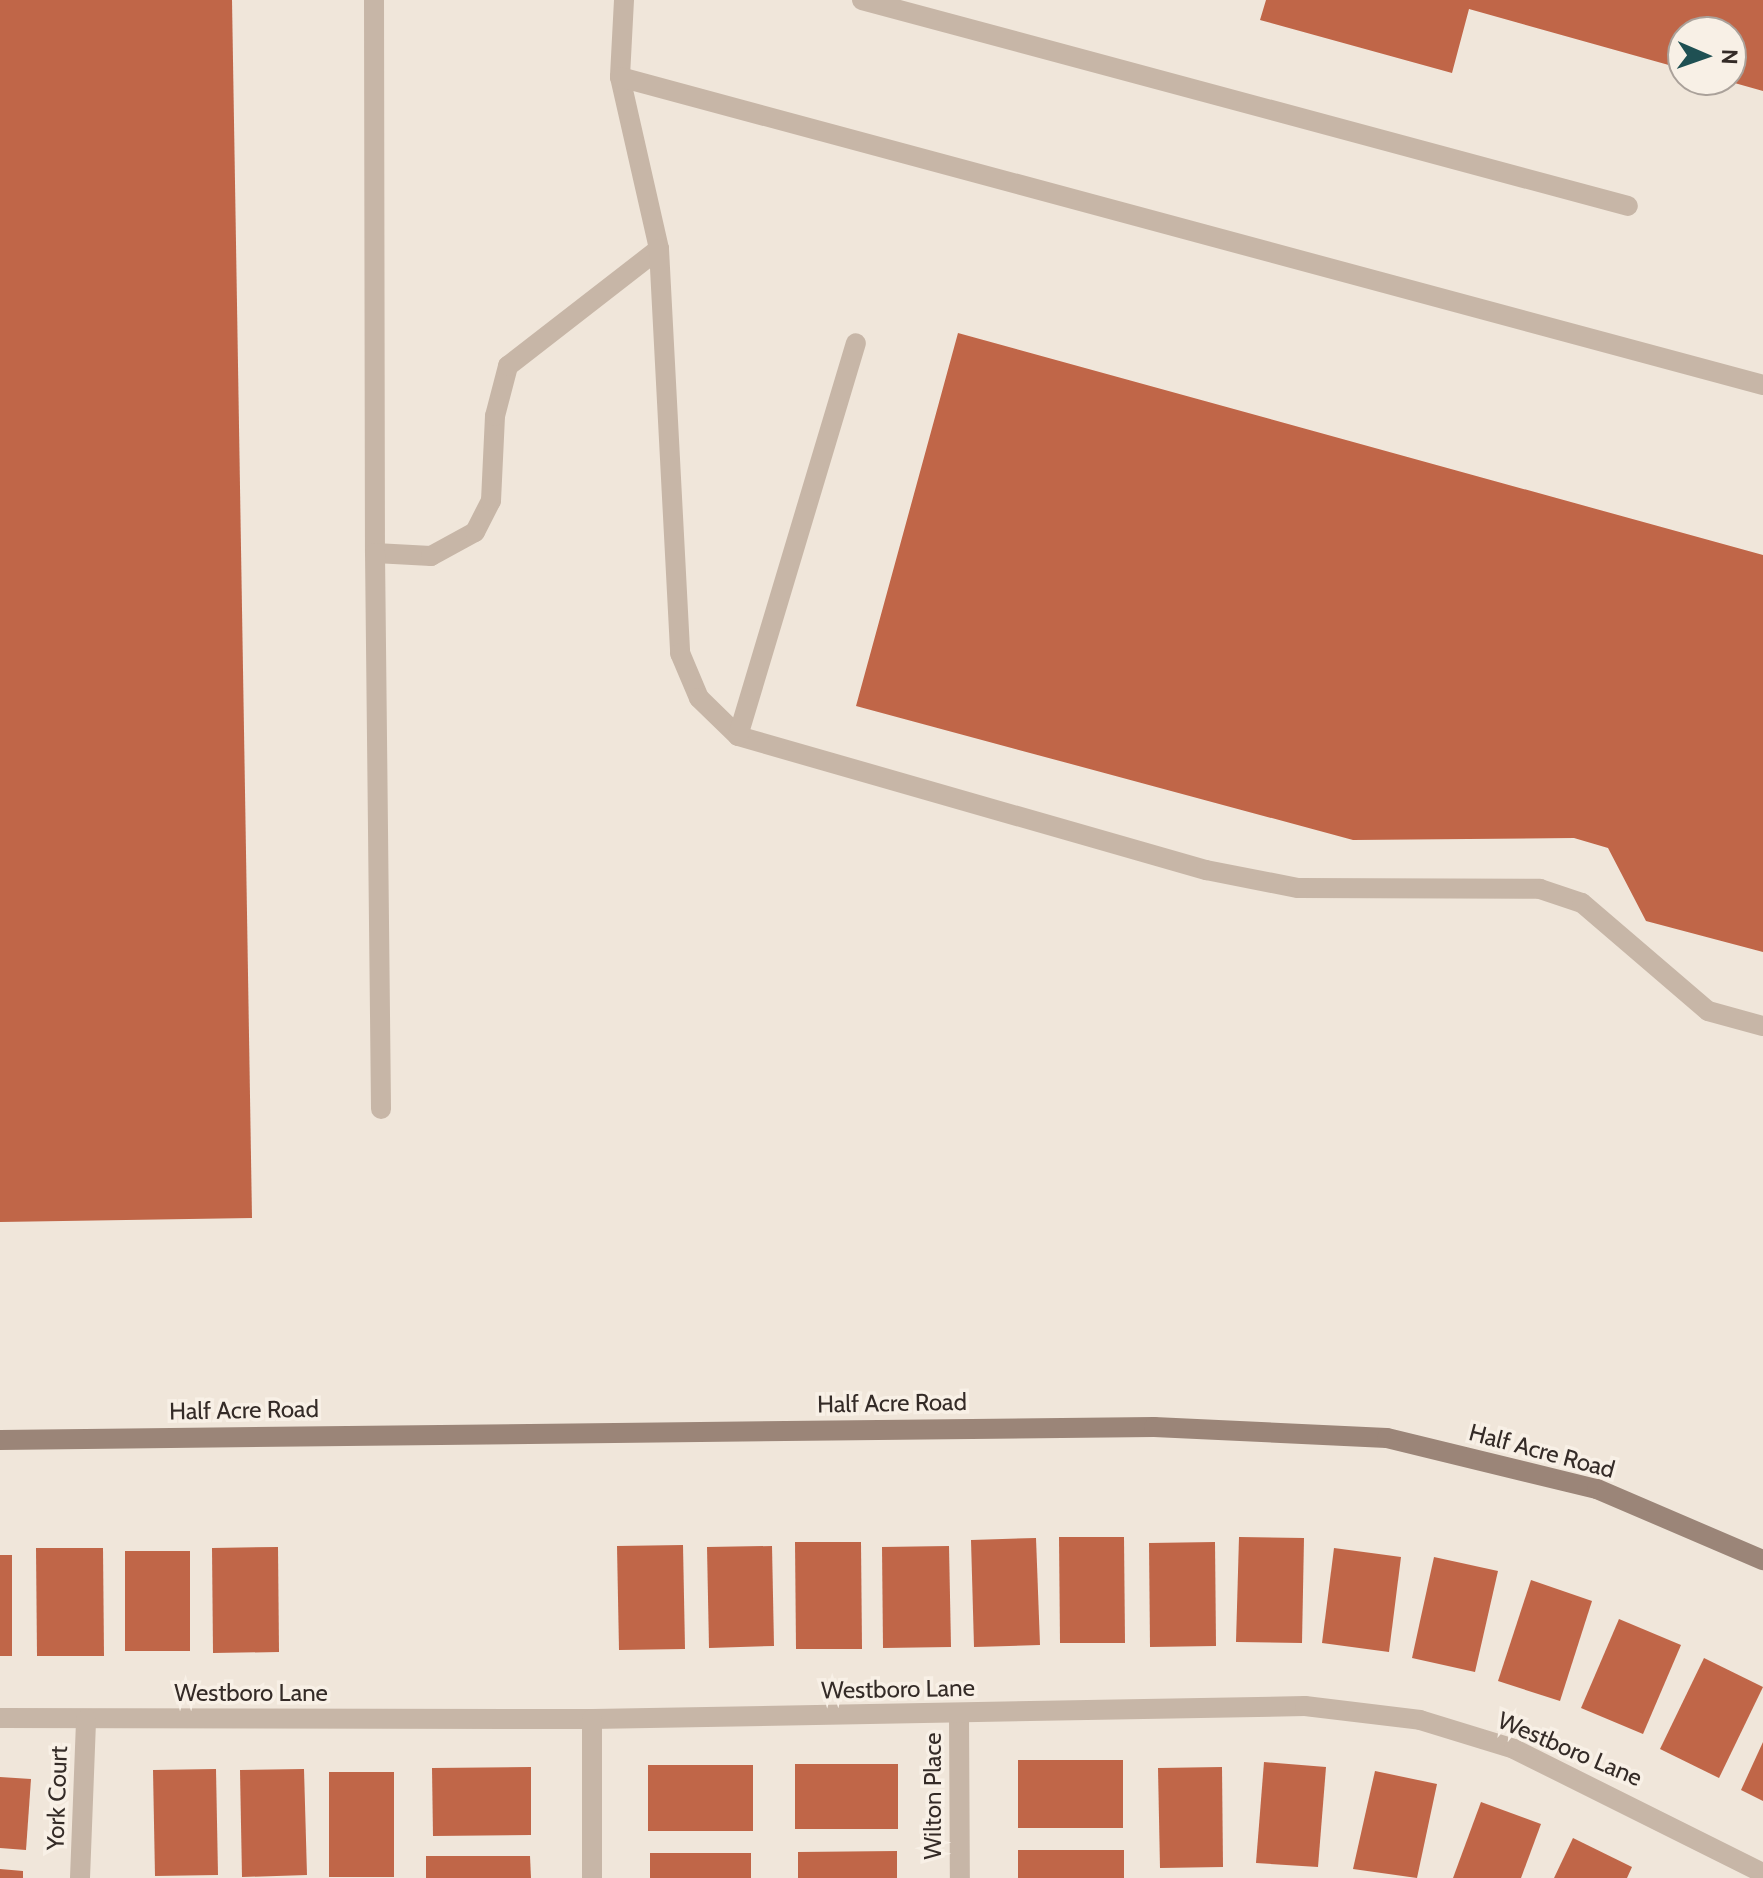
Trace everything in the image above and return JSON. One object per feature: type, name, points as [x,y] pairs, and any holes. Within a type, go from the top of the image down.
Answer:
[{"type":"street","points":[[374,0],[375,553],[381,1109]]},
{"type":"street","points":[[624,0],[620,77],[659,249],[680,653],[699,698],[738,736],[1206,870],[1298,888],[1540,889],[1582,903],[1708,1011],[1763,1026]]},
{"type":"street","points":[[862,0],[1628,206]]},
{"type":"street","points":[[620,77],[1763,385]]},
{"type":"street","points":[[375,553],[431,556],[475,532],[491,501],[495,416],[508,366],[659,249]]},
{"type":"street","points":[[738,736],[856,343]]},
{"type":"street","name":"Half Acre Road","points":[[0,1440],[1138,1427],[1387,1438],[1597,1489],[1763,1560]]},
{"type":"street","name":"Westboro Lane","points":[[0,1718],[592,1719],[1305,1706],[1420,1720],[1514,1749],[1763,1873]]},
{"type":"street","name":"Wilton Place","points":[[959,1714],[960,1878]]},
{"type":"street","name":"York Court","points":[[80,1878],[86,1719]]},
{"type":"street","points":[[592,1719],[592,1878]]},
{"type":"building","points":[[0,0],[232,0],[252,1218],[0,1222]]},
{"type":"building","points":[[1266,0],[1763,0],[1763,91],[1747,86],[1747,16],[1667,16],[1667,65],[1469,9],[1452,73],[1260,20]]},
{"type":"building","points":[[958,333],[1763,555],[1763,952],[1646,921],[1608,848],[1574,838],[1353,840],[856,706]]},
{"type":"building","points":[[1059,1537],[1124,1537],[1125,1643],[1060,1643]]},
{"type":"building","points":[[1239,1537],[1304,1538],[1302,1643],[1236,1642]]},
{"type":"building","points":[[1036,1538],[1040,1645],[974,1647],[971,1540]]},
{"type":"building","points":[[795,1542],[861,1542],[862,1649],[796,1649]]},
{"type":"building","points":[[1215,1542],[1216,1646],[1150,1647],[1149,1543]]},
{"type":"building","points":[[683,1545],[685,1649],[619,1650],[617,1546]]},
{"type":"building","points":[[772,1546],[774,1646],[709,1648],[707,1547]]},
{"type":"building","points":[[949,1546],[951,1647],[883,1648],[882,1547]]},
{"type":"building","points":[[278,1547],[279,1652],[213,1653],[212,1548]]},
{"type":"building","points":[[36,1548],[103,1548],[104,1656],[37,1656]]},
{"type":"building","points":[[1334,1548],[1401,1557],[1389,1652],[1322,1643]]},
{"type":"building","points":[[125,1551],[190,1551],[190,1651],[125,1651]]},
{"type":"building","points":[[0,1555],[12,1555],[12,1656],[0,1656]]},
{"type":"building","points":[[1434,1557],[1498,1571],[1475,1672],[1412,1658]]},
{"type":"building","points":[[1531,1580],[1592,1601],[1560,1701],[1498,1681]]},
{"type":"building","points":[[1619,1619],[1681,1645],[1643,1734],[1581,1708]]},
{"type":"building","points":[[1704,1658],[1763,1687],[1719,1778],[1660,1749]]},
{"type":"building","points":[[1763,1742],[1763,1801],[1741,1790]]},
{"type":"building","points":[[1018,1760],[1123,1760],[1123,1828],[1018,1828]]},
{"type":"building","points":[[1264,1762],[1326,1767],[1318,1867],[1256,1863]]},
{"type":"building","points":[[795,1764],[898,1764],[898,1829],[795,1829]]},
{"type":"building","points":[[648,1765],[753,1765],[753,1831],[648,1831]]},
{"type":"building","points":[[531,1767],[531,1835],[433,1836],[432,1768]]},
{"type":"building","points":[[1222,1767],[1223,1867],[1160,1868],[1158,1768]]},
{"type":"building","points":[[216,1769],[218,1875],[155,1876],[153,1770]]},
{"type":"building","points":[[304,1769],[307,1875],[242,1877],[240,1770]]},
{"type":"building","points":[[1375,1771],[1437,1784],[1417,1878],[1353,1869]]},
{"type":"building","points":[[329,1772],[394,1772],[394,1877],[329,1877]]},
{"type":"building","points":[[0,1777],[31,1779],[26,1850],[0,1848]]},
{"type":"building","points":[[1481,1802],[1541,1824],[1521,1878],[1453,1878]]},
{"type":"building","points":[[1573,1838],[1632,1867],[1627,1878],[1554,1878]]},
{"type":"building","points":[[1018,1850],[1124,1850],[1124,1878],[1018,1878]]},
{"type":"building","points":[[897,1851],[897,1878],[798,1878],[798,1852]]},
{"type":"building","points":[[650,1853],[751,1853],[751,1878],[650,1878]]},
{"type":"building","points":[[426,1856],[530,1856],[531,1878],[426,1878]]},
{"type":"building","points":[[0,1869],[23,1871],[23,1878],[0,1878]]}]
